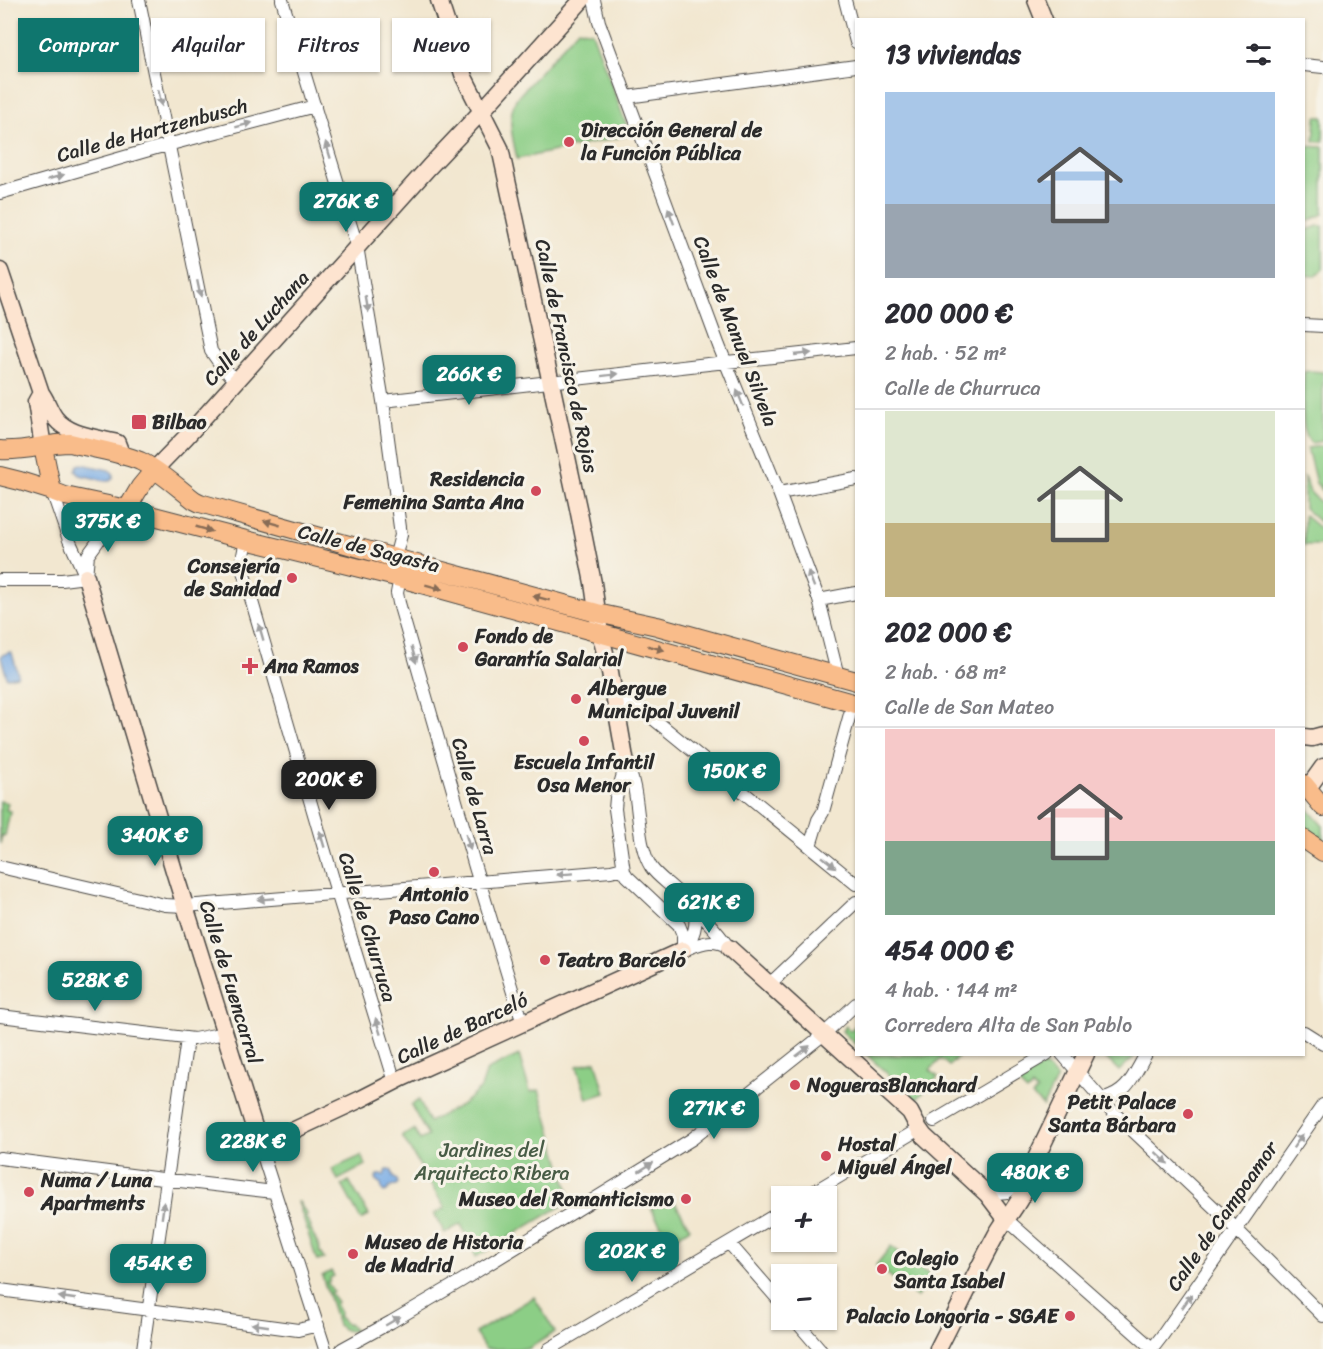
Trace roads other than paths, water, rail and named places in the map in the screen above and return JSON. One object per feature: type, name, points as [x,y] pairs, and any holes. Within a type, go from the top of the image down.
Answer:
[{"type":"main road","name":"Calle de Sagasta","points":[[0,450],[22,450],[70,443],[122,456],[139,461],[200,502],[395,558],[855,681]]},
{"type":"main road","points":[[43,447],[52,491]]},
{"type":"main road","points":[[127,509],[140,486],[154,470]]},
{"type":"main road","name":"Calle de Sagasta","points":[[0,476],[65,496],[127,509],[400,578],[855,704]]},
{"type":"main road","points":[[1305,789],[1323,807]]},
{"type":"main road","points":[[1305,840],[1323,852]]},
{"type":"street","points":[[139,0],[211,351],[236,381]]},
{"type":"street","points":[[282,0],[357,246],[383,401],[402,535],[395,558]]},
{"type":"street","name":"Calle de Francisco de Rojas","points":[[439,0],[464,77],[500,148],[552,382],[592,576],[597,613]]},
{"type":"street","name":"Calle de Luchana","points":[[154,470],[582,0]]},
{"type":"street","name":"Calle de Manuel Silvela","points":[[594,0],[599,22],[726,362],[819,600],[838,676]]},
{"type":"street","points":[[845,0],[855,38]]},
{"type":"street","points":[[1036,0],[1043,18]]},
{"type":"street","points":[[1305,65],[1323,67]]},
{"type":"street","points":[[627,97],[855,66]]},
{"type":"street","name":"Calle de Hartzenbusch","points":[[0,193],[315,106]]},
{"type":"street","points":[[0,271],[41,393],[47,400],[51,413],[67,430],[117,443],[122,456]]},
{"type":"street","points":[[1305,325],[1323,326]]},
{"type":"street","points":[[383,401],[855,348]]},
{"type":"street","points":[[41,393],[36,402],[43,447]]},
{"type":"street","points":[[779,494],[855,479]]},
{"type":"street","name":"Calle de Fuencarral","points":[[52,491],[69,540],[86,577],[274,1192],[326,1348]]},
{"type":"street","points":[[0,580],[62,580],[86,577],[88,555],[112,522],[127,509]]},
{"type":"street","name":"Calle de Churruca","points":[[246,540],[243,571],[395,1082]]},
{"type":"street","name":"Calle de Larra","points":[[400,578],[399,603],[523,1023]]},
{"type":"street","points":[[819,600],[855,593]]},
{"type":"street","points":[[597,613],[645,852],[652,868],[694,908],[729,948]]},
{"type":"street","points":[[616,705],[631,704],[639,707],[855,883]]},
{"type":"street","points":[[810,846],[818,820],[823,812],[855,704]]},
{"type":"street","points":[[1305,737],[1323,735]]},
{"type":"street","points":[[626,764],[615,804],[623,866],[627,876],[679,925],[683,935],[683,950]]},
{"type":"street","points":[[1305,789],[1323,767]]},
{"type":"street","points":[[0,867],[165,905],[185,906],[611,871],[623,866]]},
{"type":"street","points":[[768,983],[855,903]]},
{"type":"street","points":[[683,950],[695,930],[694,908]]},
{"type":"street","points":[[683,950],[713,941],[729,948],[910,1112],[919,1129],[987,1194],[1006,1219],[1152,1349]]},
{"type":"street","name":"Calle de Barceló","points":[[260,1146],[683,950]]},
{"type":"street","points":[[342,1349],[421,1304],[692,1139],[824,1034],[855,1005]]},
{"type":"street","points":[[0,1016],[187,1039],[225,1033]]},
{"type":"street","points":[[1305,1033],[1323,1044]]},
{"type":"street","points":[[143,1349],[187,1039]]},
{"type":"street","points":[[934,1121],[1044,1056]]},
{"type":"street","points":[[1064,1056],[1113,1112],[1322,1312]]},
{"type":"street","points":[[938,1349],[996,1235],[1027,1185],[1027,1176],[1085,1056]]},
{"type":"street","points":[[1103,1100],[1124,1090],[1145,1056]]},
{"type":"street","name":"Calle de Campoamor","points":[[1152,1349],[1323,1105]]},
{"type":"street","points":[[823,1186],[919,1129]]},
{"type":"street","points":[[0,1158],[274,1192]]},
{"type":"street","points":[[987,1194],[1007,1192],[1017,1180],[1027,1176]]},
{"type":"street","points":[[549,1349],[771,1218]]},
{"type":"street","points":[[729,1243],[771,1291]]},
{"type":"street","points":[[0,1290],[298,1330],[318,1325]]},
{"type":"street","points":[[804,1330],[820,1349]]},
{"type":"water","points":[[78,465],[109,470],[113,473],[113,478],[107,481],[80,475],[76,471]]},
{"type":"water","points":[[10,652],[18,674],[7,678],[1,657]]},
{"type":"water","points":[[387,1170],[392,1171],[398,1183],[384,1192],[376,1177],[384,1175]]},
{"type":"place","name":"Dirección General de la Función Pública","points":[[569,142]]},
{"type":"place","name":"Bilbao","points":[[139,422]]},
{"type":"place","name":"Residencia Femenina Santa Ana","points":[[536,491]]},
{"type":"place","name":"Consejería de Sanidad","points":[[292,578]]},
{"type":"place","name":"Fondo de Garantía Salarial","points":[[463,647]]},
{"type":"place","name":"Ana Ramos","points":[[250,666]]},
{"type":"place","name":"Albergue Municipal Juvenil","points":[[576,699]]},
{"type":"place","name":"Escuela Infantil Osa Menor","points":[[584,741]]},
{"type":"place","name":"Antonio Paso Cano","points":[[434,872]]},
{"type":"place","name":"Teatro Barceló","points":[[545,960]]},
{"type":"place","name":"NoguerasBlanchard","points":[[795,1085]]},
{"type":"place","name":"Petit Palace Santa Bárbara","points":[[1188,1114]]},
{"type":"place","name":"Hostal Miguel Ángel","points":[[826,1156]]},
{"type":"place","name":"Numa / Luna Apartments","points":[[29,1192]]},
{"type":"place","name":"Museo del Romanticismo","points":[[686,1199]]},
{"type":"place","name":"Museo de Historia de Madrid","points":[[353,1254]]},
{"type":"place","name":"Colegio Santa Isabel","points":[[882,1269]]},
{"type":"place","name":"Palacio Longoria - SGAE","points":[[1070,1316]]},
{"type":"park label","name":"Jardines del Arquitecto Ribera","points":[[492,1162]]}]
